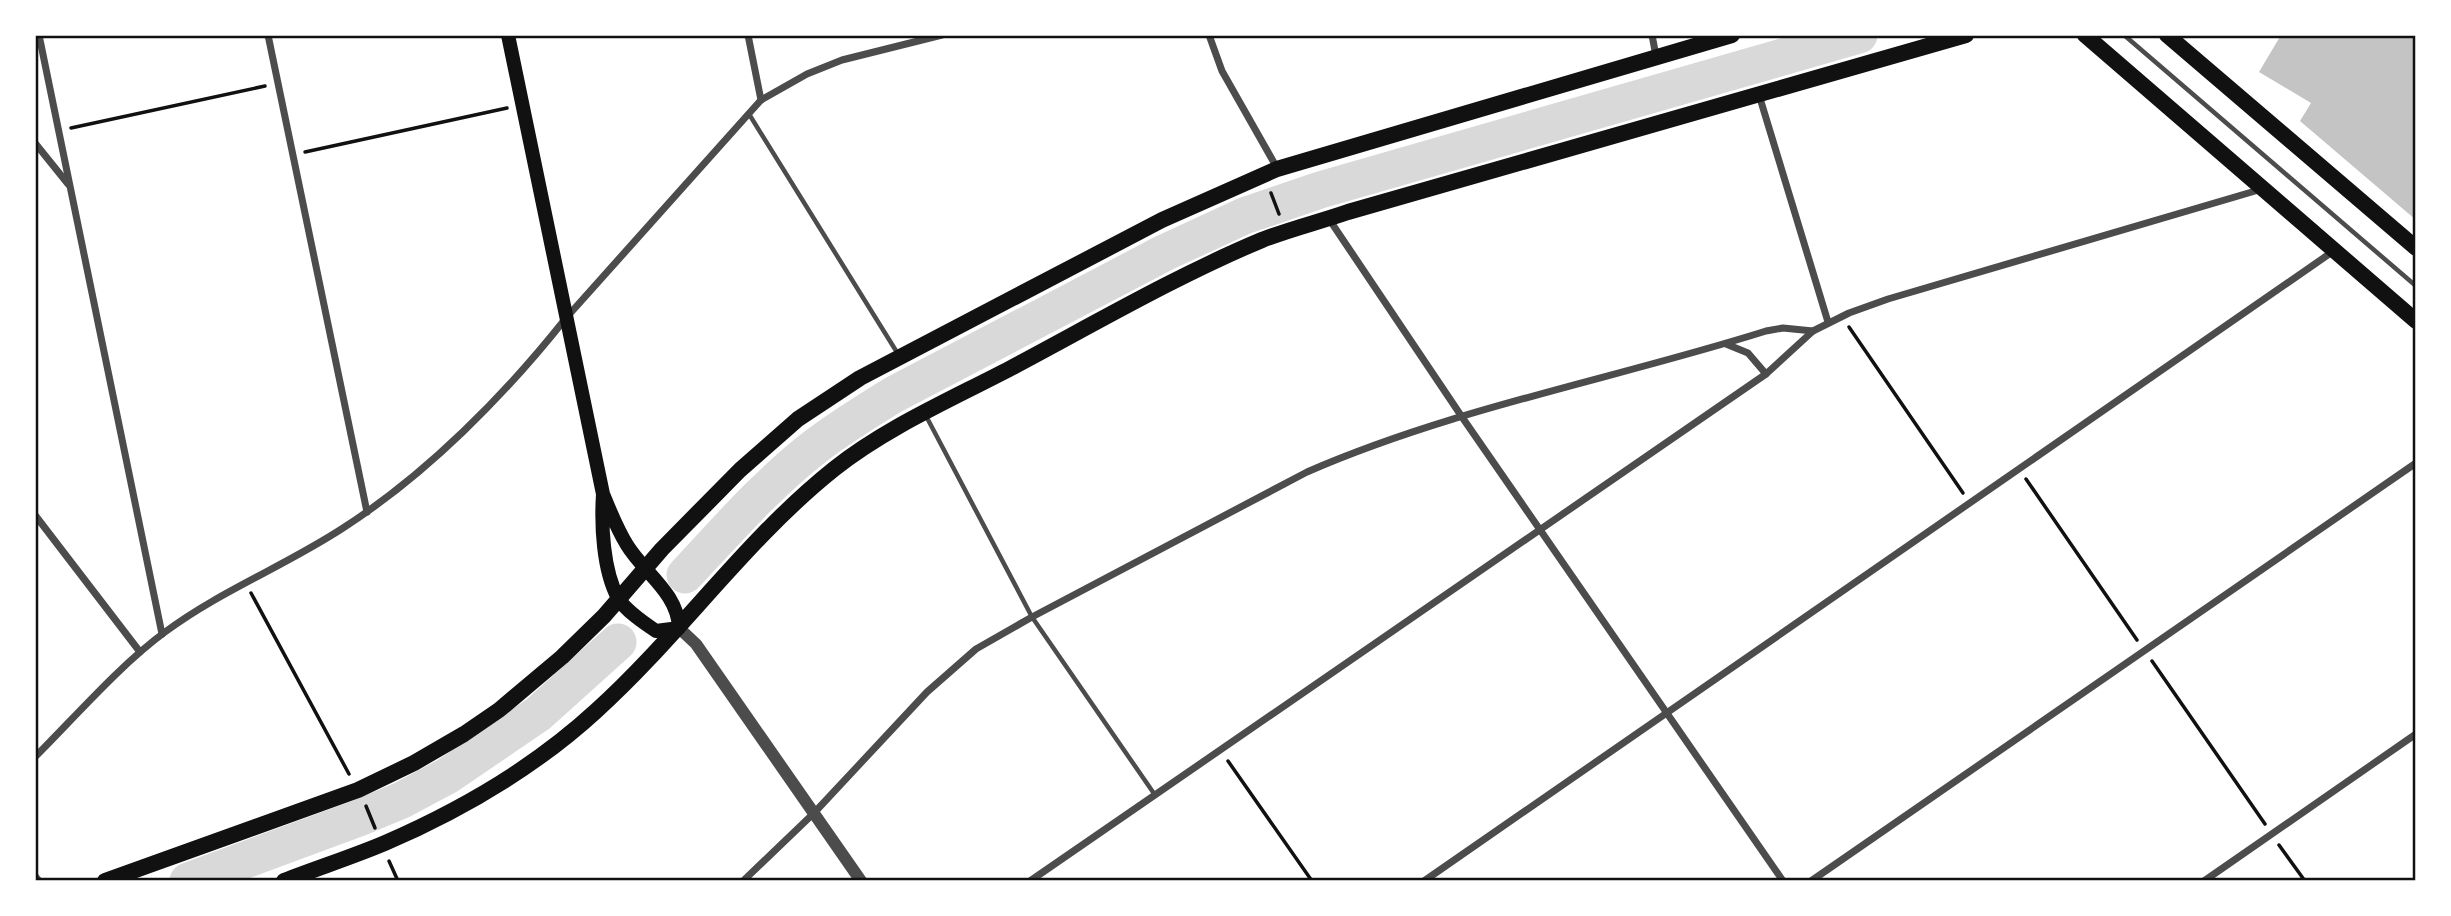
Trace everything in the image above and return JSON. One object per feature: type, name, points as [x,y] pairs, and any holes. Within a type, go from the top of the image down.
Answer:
[{"type":"main road","points":[[508,35],[603,494],[603,534],[608,567],[619,599],[648,626],[656,631],[679,628]]},
{"type":"main road","points":[[105,881],[361,796],[464,734],[499,710],[562,657],[740,470],[799,419],[860,378],[1162,220],[1278,169],[1732,35]]},
{"type":"main road","points":[[284,881],[382,845],[419,828],[523,768],[599,709],[679,628],[783,514],[858,452],[925,413],[1203,267],[1266,239],[1329,219],[1966,35]]},
{"type":"main road","points":[[2085,35],[2416,321]]},
{"type":"main road","points":[[2173,38],[2416,248]]},
{"type":"main road","points":[[603,494],[627,545],[644,569],[674,602],[679,616],[679,628]]},
{"type":"street","points":[[39,35],[162,634]]},
{"type":"street","points":[[268,35],[368,512]]},
{"type":"street","points":[[748,35],[761,100]]},
{"type":"street","points":[[35,757],[140,652],[162,634],[200,607],[341,530],[368,512],[431,461],[542,349],[566,318],[761,100],[807,74],[842,60],[942,35]]},
{"type":"street","points":[[1209,35],[1222,71],[1278,169]]},
{"type":"street","points":[[1651,35],[1656,57]]},
{"type":"street","points":[[1758,95],[1828,323]]},
{"type":"street","points":[[35,143],[70,187]]},
{"type":"street","points":[[1030,881],[1766,374],[1813,331],[1888,299],[2263,189]]},
{"type":"street","points":[[1329,219],[1783,881]]},
{"type":"street","points":[[1424,881],[2335,250]]},
{"type":"street","points":[[743,881],[814,813],[927,692],[976,649],[1307,472],[1354,452],[1462,416],[1766,331],[1783,328],[1813,331]]},
{"type":"street","points":[[1726,344],[1748,353],[1766,374]]},
{"type":"street","points":[[1811,881],[2416,463]]},
{"type":"street","points":[[35,515],[140,652]]},
{"type":"street","points":[[679,628],[696,644],[861,881]]},
{"type":"street","points":[[2204,881],[2416,734]]},
{"type":"street","points":[[35,876],[39,881]]},
{"type":"lane","points":[[2124,35],[2416,286]]},
{"type":"lane","points":[[748,113],[900,357]]},
{"type":"lane","points":[[925,413],[1032,617],[1155,795]]},
{"type":"path","points":[[59,131],[278,83]]},
{"type":"path","points":[[293,155],[522,104]]},
{"type":"path","points":[[1271,193],[1280,216]]},
{"type":"path","points":[[1841,317],[1970,503]]},
{"type":"path","points":[[2019,469],[2305,881]]},
{"type":"path","points":[[246,583],[361,796],[376,829]]},
{"type":"path","points":[[1221,750],[1312,881]]},
{"type":"building","points":[[2281,35],[2416,36],[2416,220],[2300,121],[2311,103],[2259,72]]},
{"type":"waterway","points":[[685,575],[781,475],[816,446],[864,413],[893,395],[1164,253],[1244,216],[1320,190],[1859,35]]},
{"type":"waterway","points":[[188,881],[359,818],[402,800],[447,776],[538,714],[618,642]]}]
